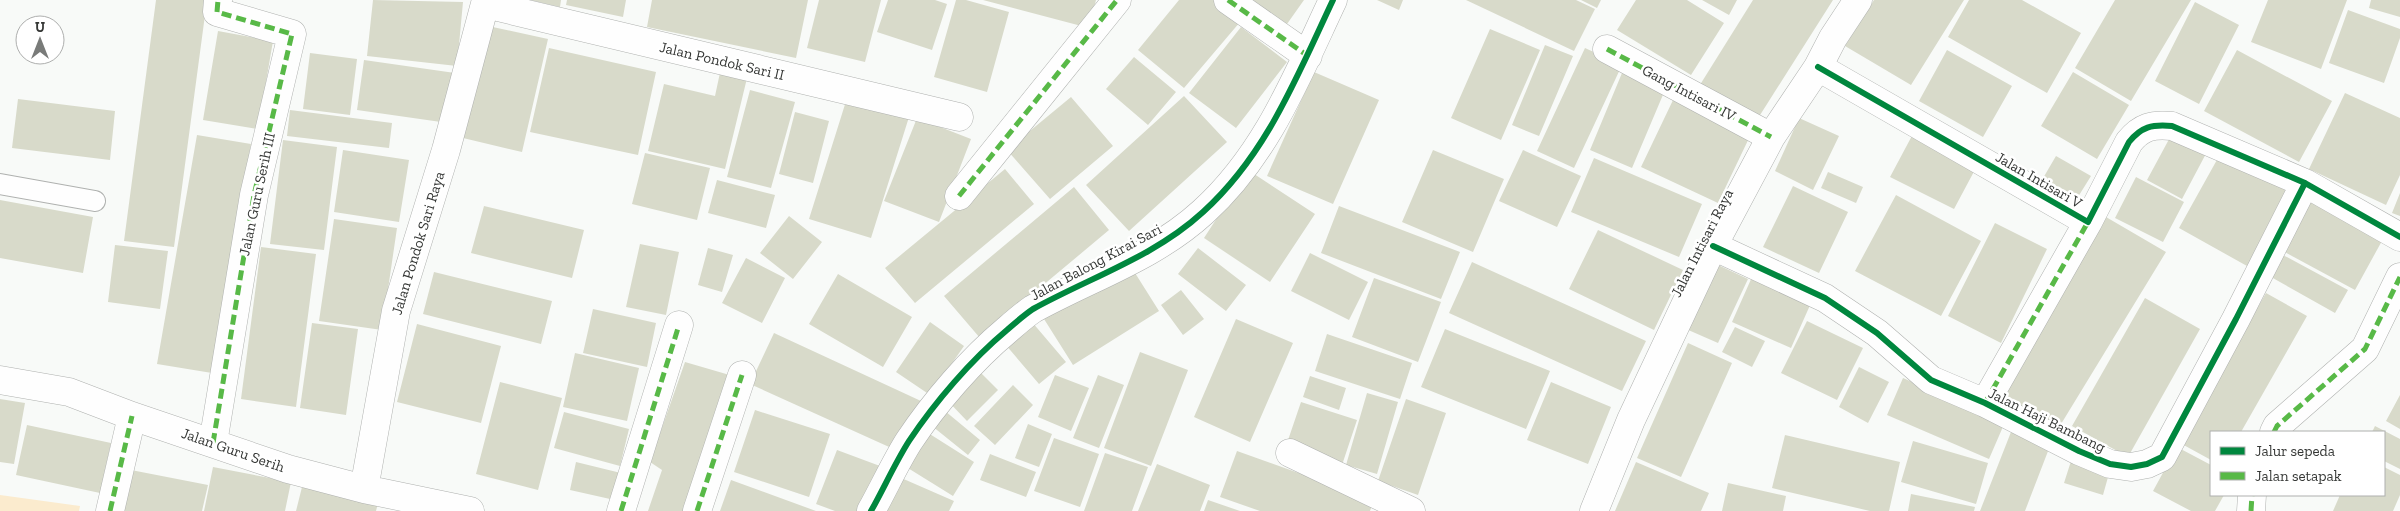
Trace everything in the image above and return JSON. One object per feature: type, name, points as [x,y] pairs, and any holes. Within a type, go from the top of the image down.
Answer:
[{"type":"street","name":"Jalan Guru Serih III","points":[[213,443],[254,195],[292,34],[217,12],[218,0]]},
{"type":"street","points":[[959,196],[1117,0]]},
{"type":"street","points":[[1228,0],[1308,56]]},
{"type":"street","name":"Jalan Balong Kirai Sari","points":[[872,511],[914,435],[966,370],[993,341],[1031,310],[1154,249],[1204,211],[1246,164],[1274,123],[1308,56],[1333,0]]},
{"type":"street","name":"Jalan Intisari Raya","points":[[1594,511],[1631,420],[1713,246],[1771,137],[1818,67],[1833,38],[1858,0]]},
{"type":"street","name":"Jalan Pondok Sari II","points":[[486,2],[960,117]]},
{"type":"street","name":"Jalan Pondok Sari Raya","points":[[364,489],[396,311],[446,150],[486,2]]},
{"type":"street","name":"Gang Intisari IV","points":[[1608,49],[1771,137]]},
{"type":"street","name":"Jalan Intisari V","points":[[1818,67],[2088,222],[2129,142],[2136,133],[2155,124],[2172,126],[2305,183],[2400,237]]},
{"type":"street","name":"Jalan Haji Bambang","points":[[1713,246],[1825,298],[1877,333],[1932,380],[1985,403],[2079,451],[2110,464],[2131,467],[2147,464],[2162,457],[2232,328],[2305,183]]},
{"type":"street","name":"Jalan Haji Bambang","points":[[1985,403],[2088,222]]},
{"type":"street","points":[[2274,431],[2277,426],[2318,388],[2365,349],[2400,277]]},
{"type":"street","points":[[621,511],[679,325]]},
{"type":"street","points":[[696,511],[742,375]]},
{"type":"street","name":"Jalan Guru Serih","points":[[0,380],[69,392],[132,416],[288,469],[364,489],[470,511]]},
{"type":"street","points":[[110,511],[132,416]]},
{"type":"street","points":[[1290,453],[1411,511]]},
{"type":"street","points":[[2251,511],[2252,496]]},
{"type":"lane","points":[[0,184],[95,201]]},
{"type":"shaded area","points":[[0,495],[80,506],[79,511],[0,511]]},
{"type":"building","points":[[156,0],[207,0],[174,247],[124,241]]},
{"type":"building","points":[[373,0],[463,2],[457,66],[367,56]]},
{"type":"building","points":[[530,0],[561,0],[560,7]]},
{"type":"building","points":[[567,0],[626,0],[623,17],[566,5]]},
{"type":"building","points":[[652,0],[808,0],[796,58],[647,27]]},
{"type":"building","points":[[819,0],[881,0],[865,62],[807,48]]},
{"type":"building","points":[[888,0],[935,0],[947,4],[932,50],[877,32]]},
{"type":"building","points":[[956,0],[966,0],[1009,12],[987,92],[934,77]]},
{"type":"building","points":[[983,0],[1096,0],[1089,28]]},
{"type":"building","points":[[1179,0],[1213,0],[1240,22],[1184,88],[1138,50]]},
{"type":"building","points":[[1251,0],[1304,0],[1287,24]]},
{"type":"building","points":[[1377,0],[1403,0],[1399,10]]},
{"type":"building","points":[[1466,0],[1576,0],[1595,9],[1574,51]]},
{"type":"building","points":[[1581,0],[1601,0],[1597,8]]},
{"type":"building","points":[[1636,0],[1687,0],[1724,23],[1691,75],[1617,30]]},
{"type":"building","points":[[1702,0],[1737,0],[1729,15]]},
{"type":"building","points":[[1753,0],[1833,0],[1755,123],[1698,88]]},
{"type":"building","points":[[1874,0],[1964,0],[1911,85],[1845,46]]},
{"type":"building","points":[[1969,0],[2022,0],[2081,33],[2047,93],[1948,37]]},
{"type":"building","points":[[2115,0],[2191,0],[2131,101],[2075,68]]},
{"type":"building","points":[[2268,0],[2347,0],[2321,69],[2251,42]]},
{"type":"building","points":[[2371,0],[2400,0],[2400,17],[2369,8]]},
{"type":"building","points":[[2195,2],[2239,25],[2199,104],[2155,81]]},
{"type":"building","points":[[2348,10],[2400,29],[2400,38],[2384,83],[2329,63]]},
{"type":"building","points":[[488,26],[548,39],[522,152],[463,138]]},
{"type":"building","points":[[1241,27],[1287,62],[1236,128],[1189,93]]},
{"type":"building","points":[[1490,29],[1540,50],[1501,140],[1451,118]]},
{"type":"building","points":[[218,31],[273,41],[258,129],[203,120]]},
{"type":"building","points":[[1545,45],[1573,56],[1539,136],[1512,125]]},
{"type":"building","points":[[549,48],[656,72],[638,155],[530,132]]},
{"type":"building","points":[[1585,48],[1622,65],[1574,168],[1537,151]]},
{"type":"building","points":[[1947,50],[2012,86],[1983,137],[1919,101]]},
{"type":"building","points":[[2237,50],[2332,101],[2299,162],[2204,111]]},
{"type":"building","points":[[310,53],[357,59],[350,115],[303,109]]},
{"type":"building","points":[[1134,57],[1176,92],[1148,125],[1106,89]]},
{"type":"building","points":[[364,60],[455,73],[448,123],[357,110]]},
{"type":"building","points":[[721,68],[748,74],[725,169],[648,151],[664,84],[715,96]]},
{"type":"building","points":[[1314,72],[1379,100],[1333,204],[1267,176]]},
{"type":"building","points":[[2073,72],[2129,105],[2097,159],[2041,126]]},
{"type":"building","points":[[1622,73],[1665,90],[1632,168],[1590,150]]},
{"type":"building","points":[[750,90],[795,102],[771,188],[727,177]]},
{"type":"building","points":[[2345,93],[2400,118],[2400,175],[2386,205],[2309,169]]},
{"type":"building","points":[[1184,96],[1227,142],[1129,231],[1086,185]]},
{"type":"building","points":[[1071,97],[1113,146],[1050,199],[1007,150]]},
{"type":"building","points":[[847,98],[909,117],[871,238],[809,219]]},
{"type":"building","points":[[1674,98],[1751,134],[1718,203],[1641,167]]},
{"type":"building","points":[[18,99],[115,111],[110,160],[12,148]]},
{"type":"building","points":[[290,110],[392,123],[389,148],[287,136]]},
{"type":"building","points":[[795,112],[829,121],[813,183],[779,174]]},
{"type":"building","points":[[917,118],[971,139],[939,222],[884,201]]},
{"type":"building","points":[[1799,118],[1839,136],[1813,190],[1775,171]]},
{"type":"building","points":[[2174,130],[2209,148],[2182,199],[2147,180]]},
{"type":"building","points":[[1914,132],[1978,164],[1954,209],[1890,177]]},
{"type":"building","points":[[197,135],[251,144],[212,373],[157,364]]},
{"type":"building","points":[[283,140],[337,147],[324,250],[270,244]]},
{"type":"building","points":[[2223,149],[2292,187],[2247,266],[2179,228]]},
{"type":"building","points":[[343,150],[409,160],[399,222],[334,212]]},
{"type":"building","points":[[1433,150],[1504,179],[1473,252],[1402,222]]},
{"type":"building","points":[[1523,150],[1581,176],[1557,227],[1499,201]]},
{"type":"building","points":[[645,153],[710,168],[697,220],[632,204]]},
{"type":"building","points":[[2056,156],[2091,176],[2073,205],[2039,185]]},
{"type":"building","points":[[1594,158],[1702,204],[1679,257],[1571,212]]},
{"type":"building","points":[[1005,169],[1034,204],[915,303],[885,268]]},
{"type":"building","points":[[1248,170],[1315,214],[1270,282],[1204,238]]},
{"type":"building","points":[[1828,172],[1863,187],[1856,203],[1821,188]]},
{"type":"building","points":[[2136,177],[2184,202],[2163,242],[2115,218]]},
{"type":"building","points":[[717,180],[775,195],[766,228],[708,213]]},
{"type":"building","points":[[1793,186],[1848,212],[1819,273],[1763,247]]},
{"type":"building","points":[[1074,187],[1109,230],[980,338],[944,296]]},
{"type":"building","points":[[2400,193],[2400,216],[2392,213]]},
{"type":"building","points":[[1896,195],[1981,241],[1941,316],[1855,271]]},
{"type":"building","points":[[2306,198],[2383,239],[2355,290],[2279,249]]},
{"type":"building","points":[[0,200],[93,217],[83,273],[0,258]]},
{"type":"building","points":[[484,206],[584,230],[572,278],[471,253]]},
{"type":"building","points":[[1339,206],[1460,252],[1441,299],[1321,253]]},
{"type":"building","points":[[789,216],[822,242],[793,279],[760,253]]},
{"type":"building","points":[[2106,217],[2166,252],[2058,429],[1999,394]]},
{"type":"building","points":[[334,219],[397,228],[382,330],[319,321]]},
{"type":"building","points":[[1995,223],[2047,249],[2001,343],[1948,316]]},
{"type":"building","points":[[1598,230],[1683,270],[1654,330],[1569,289]]},
{"type":"building","points":[[640,244],[679,252],[666,315],[626,307]]},
{"type":"building","points":[[115,245],[168,251],[160,309],[108,302]]},
{"type":"building","points":[[261,247],[316,254],[296,407],[241,399]]},
{"type":"building","points":[[708,248],[733,255],[722,292],[698,285]]},
{"type":"building","points":[[1198,248],[1246,285],[1226,311],[1178,274]]},
{"type":"building","points":[[1310,253],[1368,282],[1349,320],[1291,291]]},
{"type":"building","points":[[2283,255],[2348,290],[2335,313],[2271,277]]},
{"type":"building","points":[[746,258],[785,278],[762,323],[722,303]]},
{"type":"building","points":[[1472,262],[1646,341],[1622,391],[1449,313]]},
{"type":"building","points":[[1716,264],[1748,279],[1718,343],[1686,329]]},
{"type":"building","points":[[1130,265],[1159,311],[1073,365],[1044,319]]},
{"type":"building","points":[[434,272],[552,301],[541,344],[423,314]]},
{"type":"building","points":[[838,274],[912,317],[883,367],[809,324]]},
{"type":"building","points":[[1752,277],[1811,303],[1791,348],[1732,322]]},
{"type":"building","points":[[1374,278],[1441,302],[1418,362],[1352,337]]},
{"type":"building","points":[[1181,290],[1204,319],[1183,335],[1161,305]]},
{"type":"building","points":[[2266,293],[2307,316],[2242,431],[2210,431],[2210,459],[2180,443]]},
{"type":"building","points":[[2145,298],[2200,329],[2128,457],[2072,426]]},
{"type":"building","points":[[593,309],[656,323],[647,367],[583,353]]},
{"type":"building","points":[[1236,319],[1293,343],[1250,442],[1194,417]]},
{"type":"building","points":[[1807,321],[1863,348],[1837,400],[1781,373]]},
{"type":"building","points":[[930,322],[964,346],[930,395],[896,372]]},
{"type":"building","points":[[1032,322],[1066,362],[1039,384],[1005,344]]},
{"type":"building","points":[[312,323],[358,329],[346,415],[300,408]]},
{"type":"building","points":[[417,324],[501,346],[481,423],[397,402]]},
{"type":"building","points":[[1735,327],[1765,341],[1752,367],[1722,352]]},
{"type":"building","points":[[1445,329],[1550,371],[1526,429],[1421,387]]},
{"type":"building","points":[[774,333],[921,401],[898,451],[750,384]]},
{"type":"building","points":[[1327,334],[1412,363],[1400,399],[1315,371]]},
{"type":"building","points":[[1688,343],[1732,363],[1681,477],[1637,458]]},
{"type":"building","points":[[1140,352],[1188,370],[1151,466],[1104,448]]},
{"type":"building","points":[[575,353],[639,368],[627,421],[563,407]]},
{"type":"building","points":[[685,362],[733,376],[687,511],[648,511],[662,470],[650,462]]},
{"type":"building","points":[[975,367],[998,390],[967,421],[945,398]]},
{"type":"building","points":[[1859,367],[1889,382],[1868,423],[1839,407]]},
{"type":"building","points":[[1055,375],[1089,388],[1071,431],[1038,417]]},
{"type":"building","points":[[1098,375],[1124,385],[1099,448],[1073,438]]},
{"type":"building","points":[[1310,376],[1346,388],[1339,410],[1303,397]]},
{"type":"building","points":[[1903,378],[2005,422],[1989,459],[1887,415]]},
{"type":"building","points":[[500,382],[562,398],[538,490],[476,474]]},
{"type":"building","points":[[1551,382],[1611,407],[1588,464],[1527,440]]},
{"type":"building","points":[[1013,385],[1033,405],[995,445],[974,426]]},
{"type":"building","points":[[1367,393],[1398,402],[1377,474],[1346,465]]},
{"type":"building","points":[[2400,395],[2400,429],[2386,421]]},
{"type":"building","points":[[0,399],[25,403],[14,464],[0,462]]},
{"type":"building","points":[[1406,399],[1446,413],[1418,495],[1378,481]]},
{"type":"building","points":[[1301,402],[1357,420],[1342,465],[1286,446]]},
{"type":"building","points":[[755,410],[830,434],[809,497],[734,472]]},
{"type":"building","points":[[945,411],[980,440],[968,455],[932,426]]},
{"type":"building","points":[[564,412],[629,429],[620,466],[554,448]]},
{"type":"building","points":[[1028,424],[1052,434],[1039,467],[1015,458]]},
{"type":"building","points":[[27,425],[111,443],[100,493],[16,475]]},
{"type":"building","points":[[2375,426],[2385,431],[2372,431]]},
{"type":"building","points":[[925,431],[974,462],[953,496],[903,465]]},
{"type":"building","points":[[2385,431],[2400,439],[2400,469],[2385,462]]},
{"type":"building","points":[[2011,432],[2050,446],[2025,511],[1980,511]]},
{"type":"building","points":[[1785,435],[1900,462],[1889,511],[1870,511],[1772,488]]},
{"type":"building","points":[[1054,438],[1099,454],[1080,507],[1034,491]]},
{"type":"building","points":[[1913,441],[1988,463],[1976,504],[1901,482]]},
{"type":"building","points":[[2177,447],[2210,464],[2210,496],[2223,496],[2215,511],[2191,511],[2153,491]]},
{"type":"building","points":[[837,450],[880,466],[863,511],[835,511],[816,504]]},
{"type":"building","points":[[1237,451],[1374,500],[1370,511],[1260,511],[1220,497]]},
{"type":"building","points":[[1105,453],[1148,467],[1132,511],[1084,511]]},
{"type":"building","points":[[990,454],[1036,472],[1026,497],[980,480]]},
{"type":"building","points":[[2072,458],[2110,470],[2103,495],[2064,483]]},
{"type":"building","points":[[576,462],[625,474],[619,501],[570,490]]},
{"type":"building","points":[[1636,462],[1709,493],[1701,511],[1615,511]]},
{"type":"building","points":[[1157,464],[1210,485],[1200,511],[1138,511]]},
{"type":"building","points":[[213,467],[291,482],[285,511],[204,511]]},
{"type":"building","points":[[2385,468],[2400,475],[2400,495],[2393,511],[2333,511],[2340,496],[2385,496]]},
{"type":"building","points":[[131,470],[208,485],[202,511],[123,511]]},
{"type":"building","points":[[899,477],[954,501],[949,511],[884,511]]},
{"type":"building","points":[[731,480],[816,511],[720,511]]},
{"type":"building","points":[[1728,483],[1786,496],[1783,511],[1722,511]]},
{"type":"building","points":[[302,487],[378,503],[376,511],[296,511]]},
{"type":"building","points":[[1911,494],[1975,507],[1974,511],[1908,511]]},
{"type":"building","points":[[1208,500],[1240,511],[1204,511]]},
{"type":"marked path","points":[[213,443],[254,195],[292,34],[217,12],[218,0]]},
{"type":"marked path","points":[[959,196],[1117,0]]},
{"type":"marked path","points":[[1228,0],[1308,56]]},
{"type":"marked path","points":[[1607,49],[1771,137]]},
{"type":"marked path","points":[[1985,403],[2088,222]]},
{"type":"marked path","points":[[2274,431],[2277,426],[2365,349],[2400,277]]},
{"type":"marked path","points":[[621,511],[679,325]]},
{"type":"marked path","points":[[697,511],[742,375]]},
{"type":"marked path","points":[[110,511],[132,416]]},
{"type":"marked path","points":[[2251,511],[2252,496]]},
{"type":"cycle path","points":[[871,511],[899,458],[919,426],[954,382],[994,342],[1033,309],[1164,242],[1203,212],[1225,189],[1245,165],[1278,113],[1333,0]]},
{"type":"cycle path","points":[[1818,67],[2088,222],[2129,142],[2138,133],[2147,128],[2165,125],[2172,126],[2305,183],[2400,237]]},
{"type":"cycle path","points":[[1713,246],[1825,298],[1877,333],[1931,380],[1985,403],[2079,451],[2110,464],[2131,467],[2147,464],[2162,457],[2236,319],[2305,183]]}]
